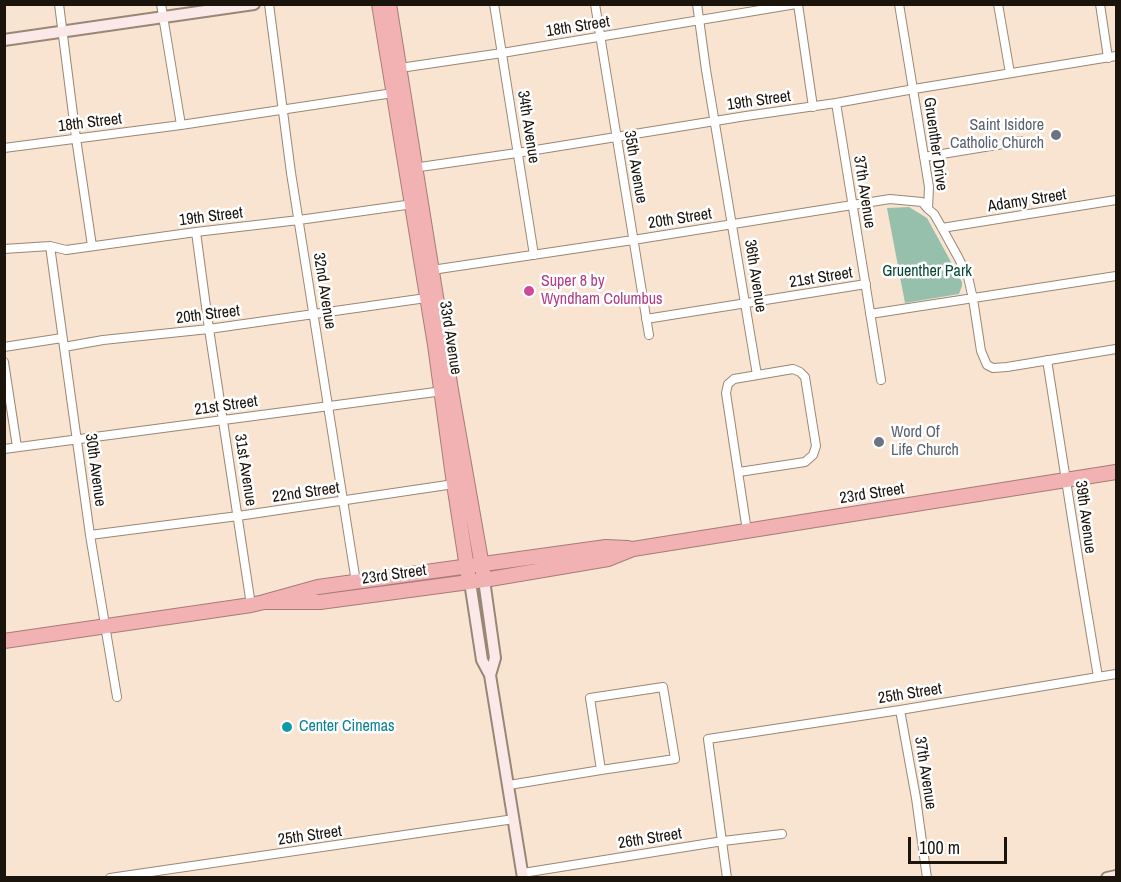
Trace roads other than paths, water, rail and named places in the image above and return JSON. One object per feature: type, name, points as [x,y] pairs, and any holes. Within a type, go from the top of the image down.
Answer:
[{"type":"highway","name":"33rd Avenue","points":[[379,4],[393,93],[411,168]]},
{"type":"highway","name":"33rd Avenue","points":[[389,4],[400,68],[426,298],[484,580]]},
{"type":"highway","name":"33rd Avenue","points":[[416,203],[432,270],[454,484],[470,582]]},
{"type":"highway","name":"23rd Street","points":[[4,641],[258,604],[320,602],[484,580],[608,559],[633,549],[1116,472]]},
{"type":"highway","name":"23rd Street","points":[[258,604],[318,587],[606,547],[633,549]]},
{"type":"main road","points":[[4,40],[254,4]]},
{"type":"main road","name":"33rd Avenue","points":[[484,580],[495,658],[490,675]]},
{"type":"main road","name":"33rd Avenue","points":[[470,582],[482,660],[490,675],[523,875]]},
{"type":"main road","points":[[1107,878],[1116,876]]},
{"type":"street","points":[[58,4],[92,246]]},
{"type":"street","points":[[161,4],[181,125]]},
{"type":"street","name":"32nd Avenue","points":[[269,4],[291,173],[356,582]]},
{"type":"street","name":"34th Avenue","points":[[494,4],[534,255]]},
{"type":"street","name":"35th Avenue","points":[[595,4],[649,334]]},
{"type":"street","name":"36th Avenue","points":[[697,4],[758,375]]},
{"type":"street","points":[[797,4],[813,107]]},
{"type":"street","name":"18th Street","points":[[400,68],[797,4]]},
{"type":"street","name":"Gruenther Drive","points":[[899,4],[929,187],[928,209],[934,214],[968,277],[984,360],[993,368],[1047,360]]},
{"type":"street","points":[[998,4],[1010,73]]},
{"type":"street","points":[[1100,4],[1112,57]]},
{"type":"street","name":"19th Street","points":[[411,168],[813,107],[914,88],[1112,57]]},
{"type":"street","name":"18th Street","points":[[4,148],[181,125],[393,93]]},
{"type":"street","name":"37th Avenue","points":[[836,103],[866,284]]},
{"type":"street","points":[[924,157],[1021,141]]},
{"type":"street","name":"20th Street","points":[[432,270],[890,199],[921,202],[928,209]]},
{"type":"street","name":"Adamy Street","points":[[942,228],[1116,200]]},
{"type":"street","name":"19th Street","points":[[4,249],[50,246],[66,250],[416,203]]},
{"type":"street","name":"31st Avenue","points":[[196,232],[238,516],[258,604]]},
{"type":"street","name":"30th Avenue","points":[[50,246],[90,535],[117,697]]},
{"type":"street","points":[[881,380],[870,314],[1116,276]]},
{"type":"street","name":"21st Street","points":[[646,319],[866,284],[870,314]]},
{"type":"street","name":"20th Street","points":[[64,347],[426,298]]},
{"type":"street","points":[[4,347],[62,338]]},
{"type":"street","points":[[1047,360],[1116,349]]},
{"type":"street","name":"39th Avenue","points":[[1047,360],[1098,677]]},
{"type":"street","points":[[4,362],[17,447]]},
{"type":"street","points":[[738,472],[805,462],[813,455],[816,446],[805,377],[800,372],[793,369],[734,378],[728,384],[726,393],[738,472],[747,531]]},
{"type":"street","name":"21st Street","points":[[4,449],[446,391]]},
{"type":"street","name":"22nd Street","points":[[90,535],[454,484]]},
{"type":"street","name":"25th Street","points":[[723,841],[708,739],[1116,674]]},
{"type":"street","points":[[509,785],[602,771],[675,759],[663,687],[590,698],[602,771]]},
{"type":"street","name":"37th Avenue","points":[[900,710],[916,798],[927,878]]},
{"type":"street","name":"25th Street","points":[[110,878],[514,819]]},
{"type":"street","name":"26th Street","points":[[523,875],[723,841],[782,834]]},
{"type":"street","points":[[723,841],[727,878]]},
{"type":"place","name":"Saint Isidore Catholic Church","points":[[1056,135]]},
{"type":"place","name":"Super 8 by Wyndham Columbus","points":[[529,291]]},
{"type":"place","name":"Word Of Life Church","points":[[879,442]]},
{"type":"place","name":"Center Cinemas","points":[[287,727]]},
{"type":"park label","name":"Gruenther Park","points":[[927,272]]}]
